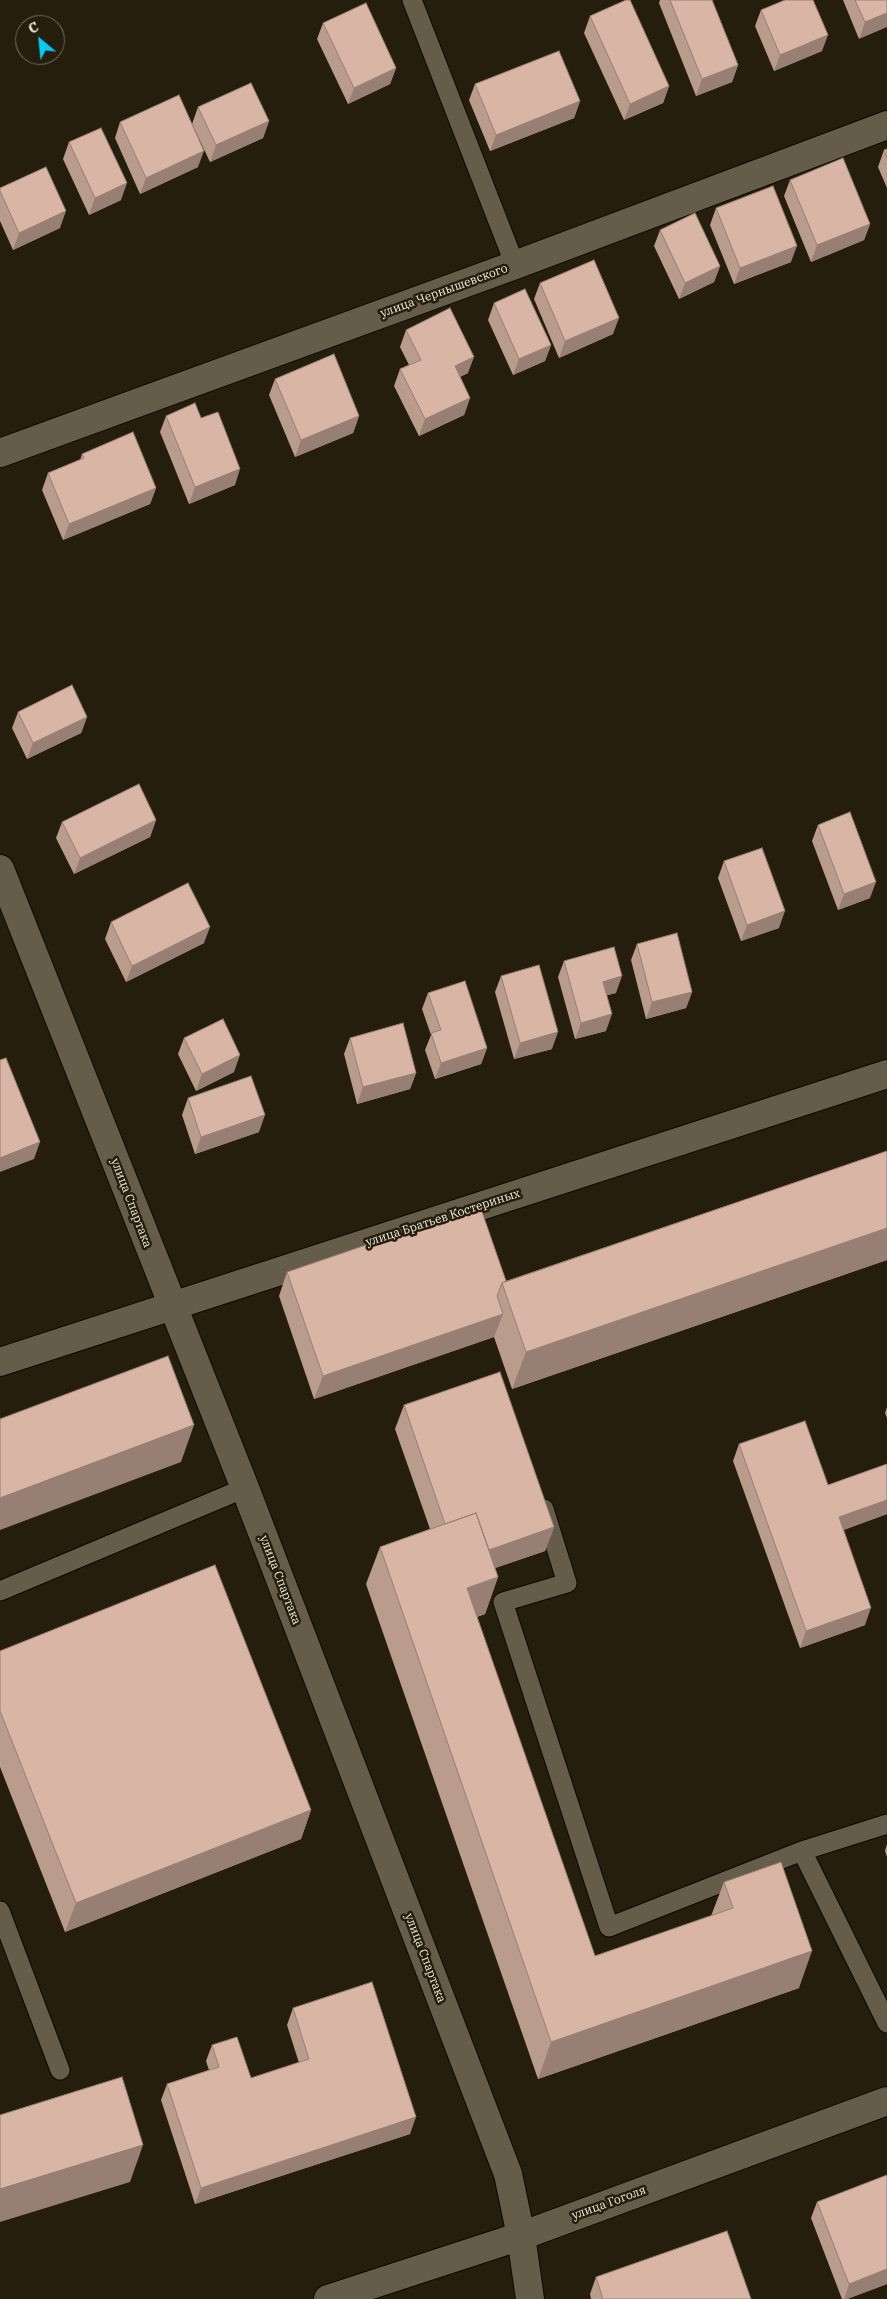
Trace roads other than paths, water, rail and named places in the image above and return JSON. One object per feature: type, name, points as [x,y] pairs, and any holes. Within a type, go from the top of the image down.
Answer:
[{"type":"street","name":"улица Чернышевского","points":[[0,453],[515,265],[887,125]]},
{"type":"street","name":"улица Спартака","points":[[0,869],[171,1306],[245,1488],[508,2174],[521,2236],[530,2299]]},
{"type":"street","name":"улица Братьев Костериных","points":[[0,1362],[887,1074]]},
{"type":"street","name":"улица Гоголя","points":[[328,2299],[521,2236],[887,2101]]},
{"type":"lane","points":[[412,0],[515,265]]},
{"type":"lane","points":[[0,1591],[245,1488]]},
{"type":"lane","points":[[538,1490],[568,1583],[503,1602],[609,1927],[802,1852],[887,1824]]},
{"type":"lane","points":[[802,1852],[887,2023]]},
{"type":"lane","points":[[0,1911],[60,2070]]}]
